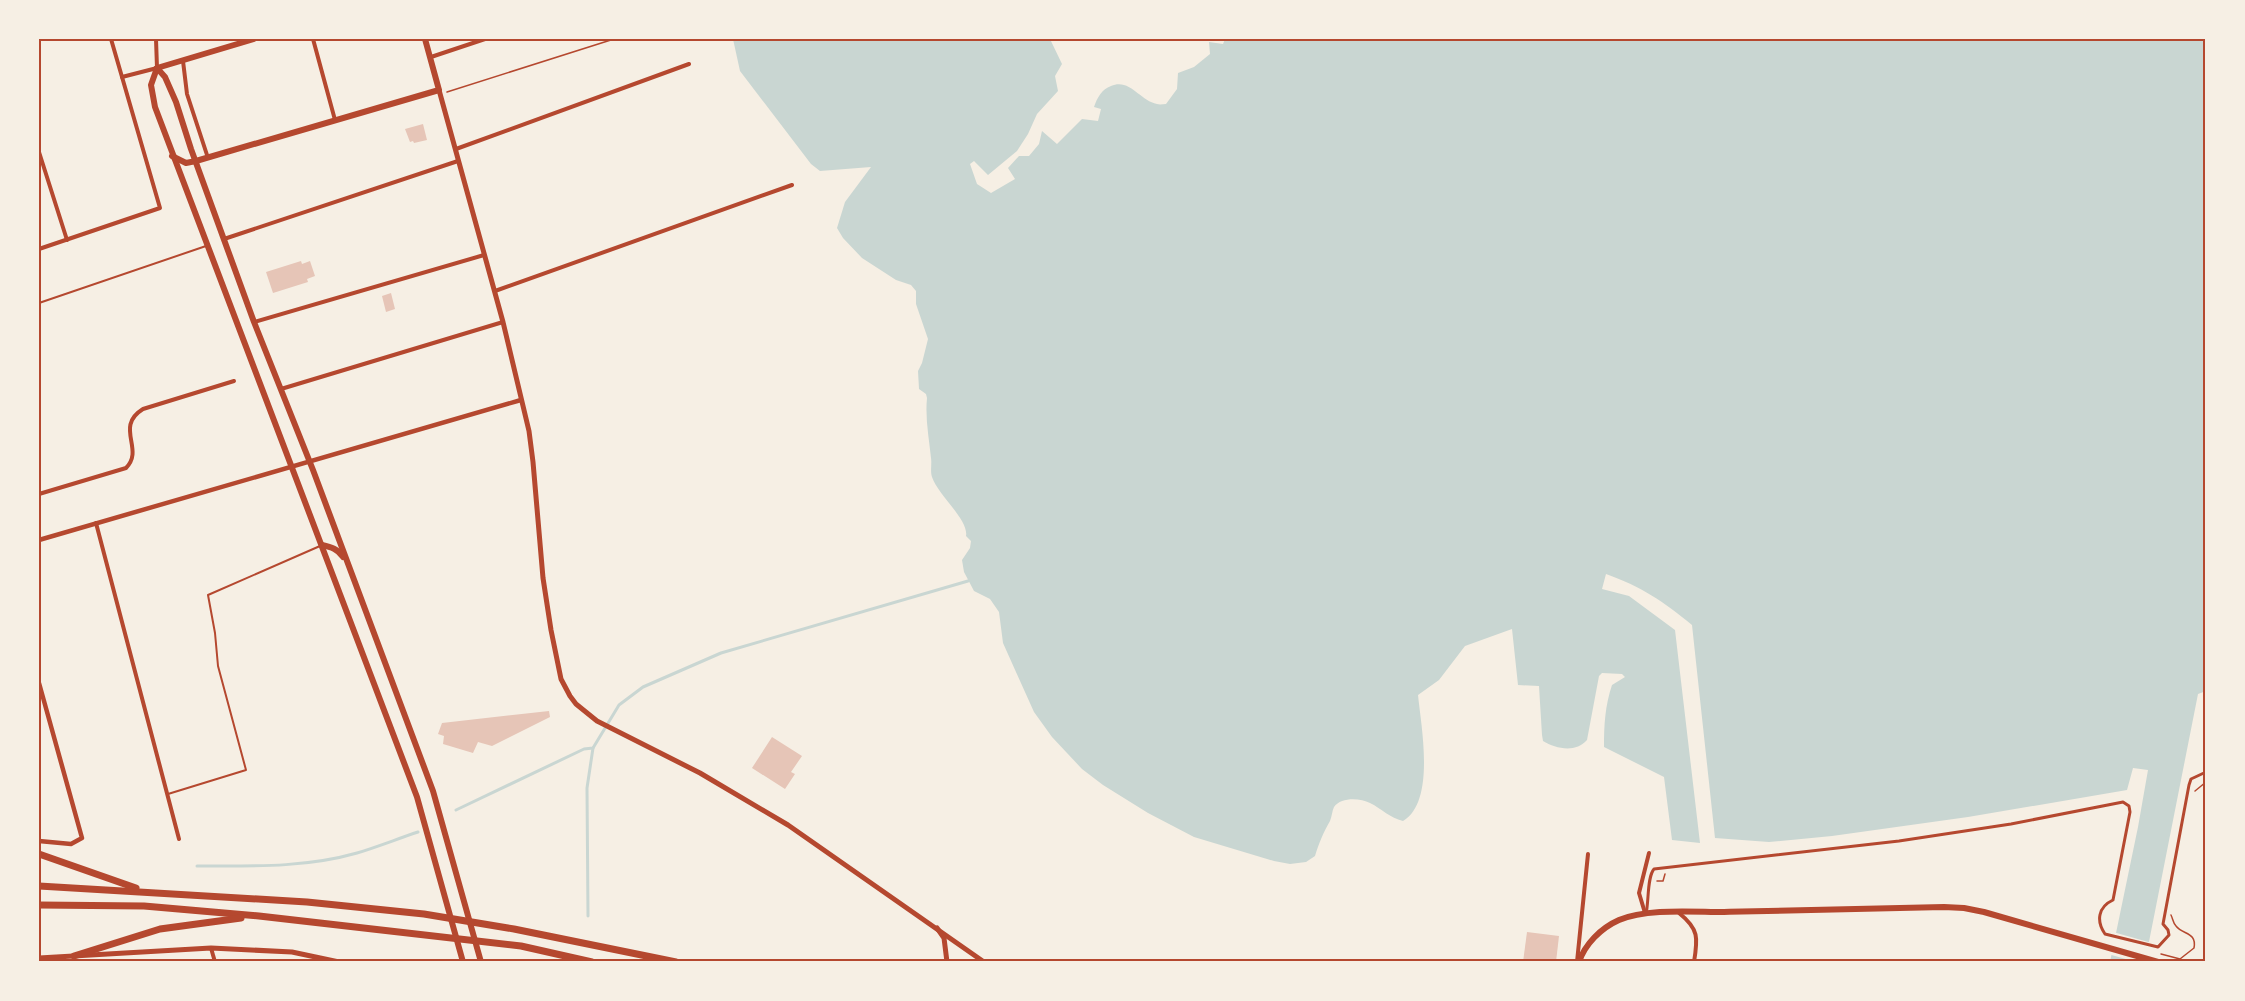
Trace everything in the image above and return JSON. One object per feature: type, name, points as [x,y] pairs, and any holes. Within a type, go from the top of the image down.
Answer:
[{"type":"highway","points":[[39,854],[144,891]]},
{"type":"highway","points":[[39,886],[307,902],[424,914],[514,929],[676,962]]},
{"type":"highway","points":[[39,905],[144,906],[259,916],[521,946],[592,962]]},
{"type":"highway","points":[[74,956],[160,929],[259,916]]},
{"type":"main road","points":[[157,68],[254,39]]},
{"type":"main road","points":[[425,39],[503,322],[521,400],[533,462],[543,578],[561,680],[576,704],[597,721],[700,773],[749,801],[984,962]]},
{"type":"main road","points":[[157,68],[152,85],[152,95],[172,156],[293,466],[417,797],[463,962]]},
{"type":"main road","points":[[157,68],[165,77],[176,102],[254,322],[351,570],[433,791],[481,962]]},
{"type":"main road","points":[[172,156],[186,163],[196,161],[439,92]]},
{"type":"main road","points":[[322,545],[340,552],[351,570]]},
{"type":"main road","points":[[1578,962],[1596,935],[1613,923],[1646,914],[1964,908],[2018,921],[2156,962]]},
{"type":"main road","points":[[936,927],[944,938],[947,962]]},
{"type":"main road","points":[[39,958],[211,948],[292,952],[334,962]]},
{"type":"main road","points":[[975,955],[977,962]]},
{"type":"street","points":[[39,249],[159,208],[111,39]]},
{"type":"street","points":[[122,77],[157,68],[156,39]]},
{"type":"street","points":[[313,39],[335,120]]},
{"type":"street","points":[[430,57],[485,39]]},
{"type":"street","points":[[183,60],[187,94],[208,158]]},
{"type":"street","points":[[455,150],[688,64]]},
{"type":"street","points":[[39,152],[67,240]]},
{"type":"street","points":[[224,239],[458,161]]},
{"type":"street","points":[[494,292],[792,185]]},
{"type":"street","points":[[254,322],[484,255]]},
{"type":"street","points":[[281,389],[503,322]]},
{"type":"street","points":[[39,494],[126,468],[133,456],[129,432],[130,423],[133,417],[143,409],[234,381]]},
{"type":"street","points":[[39,540],[521,400]]},
{"type":"street","points":[[96,523],[179,839]]},
{"type":"street","points":[[39,683],[82,838],[71,844],[39,841]]},
{"type":"street","points":[[1646,914],[1649,903],[1649,877],[1654,869],[1899,841],[2011,824],[2123,802],[2129,806],[2130,812],[2113,900],[2107,903],[2100,914],[2100,927],[2105,934],[2158,947],[2169,935],[2163,924],[2189,785],[2191,779],[2206,772]]},
{"type":"street","points":[[1646,914],[1639,894],[1649,853]]},
{"type":"street","points":[[1578,962],[1588,854]]},
{"type":"street","points":[[1679,912],[1688,919],[1698,938],[1694,962]]},
{"type":"street","points":[[1580,934],[1587,946]]},
{"type":"street","points":[[211,948],[215,962]]},
{"type":"street","points":[[112,954],[115,962]]},
{"type":"lane","points":[[39,303],[206,246]]},
{"type":"lane","points":[[167,794],[246,770],[218,666],[208,595],[322,545]]},
{"type":"path","points":[[439,92],[614,39]]},
{"type":"path","points":[[2194,792],[2206,782]]},
{"type":"path","points":[[1655,877],[1658,881],[1663,881],[1665,876],[1662,872],[1672,871]]},
{"type":"path","points":[[2157,953],[2180,959],[2194,948],[2193,937],[2176,927],[2171,915],[2172,907]]},
{"type":"shaded area","points":[[733,39],[1050,39],[1062,64],[1055,76],[1058,91],[1037,114],[1017,151],[988,175],[974,161],[970,164],[977,184],[991,193],[1015,179],[1008,168],[1019,156],[1029,156],[1039,144],[1042,131],[1057,144],[1082,119],[1098,121],[1101,109],[1094,107],[1100,94],[1108,87],[1124,85],[1151,102],[1166,104],[1177,89],[1178,73],[1194,67],[1210,54],[1209,42],[1223,44],[1225,39],[2206,39],[2206,691],[2198,694],[2145,962],[2110,962],[2148,770],[2133,768],[2127,790],[1968,817],[1832,836],[1769,842],[1715,838],[1692,625],[1652,595],[1606,574],[1602,589],[1629,596],[1675,630],[1700,843],[1672,840],[1664,777],[1604,747],[1605,716],[1612,685],[1625,677],[1622,674],[1602,673],[1599,676],[1587,740],[1572,748],[1560,748],[1548,744],[1543,741],[1542,735],[1539,686],[1518,685],[1512,629],[1465,646],[1439,680],[1418,695],[1424,762],[1420,797],[1413,811],[1403,821],[1366,801],[1351,799],[1341,801],[1334,807],[1315,856],[1306,862],[1290,864],[1274,861],[1194,837],[1148,813],[1103,785],[1082,769],[1052,737],[1034,712],[1003,643],[999,612],[990,599],[974,591],[964,572],[962,560],[970,548],[971,541],[966,536],[963,523],[940,492],[931,475],[927,398],[926,394],[919,389],[918,371],[928,339],[916,304],[916,291],[911,285],[896,280],[862,258],[837,228],[845,202],[871,167],[820,171],[811,164],[740,71]]},
{"type":"pier","points":[[2113,932],[2152,943],[2148,962],[2136,962],[2108,954]]},
{"type":"building","points":[[423,124],[427,140],[410,142],[405,129]]},
{"type":"building","points":[[301,261],[302,264],[310,261],[315,276],[307,279],[308,282],[273,293],[266,272]]},
{"type":"building","points":[[391,293],[395,309],[386,312],[382,296]]},
{"type":"building","points":[[549,711],[550,717],[492,746],[478,742],[473,753],[443,744],[444,736],[438,734],[442,723]]},
{"type":"building","points":[[772,737],[802,756],[791,772],[795,774],[785,789],[752,768]]},
{"type":"building","points":[[1527,932],[1559,936],[1556,962],[1523,962]]},
{"type":"waterway","points":[[456,810],[584,749],[593,748],[619,705],[643,687],[721,653],[968,581]]},
{"type":"waterway","points":[[588,916],[587,788],[593,748]]},
{"type":"waterway","points":[[197,866],[277,865],[318,861],[357,853],[418,832]]}]
